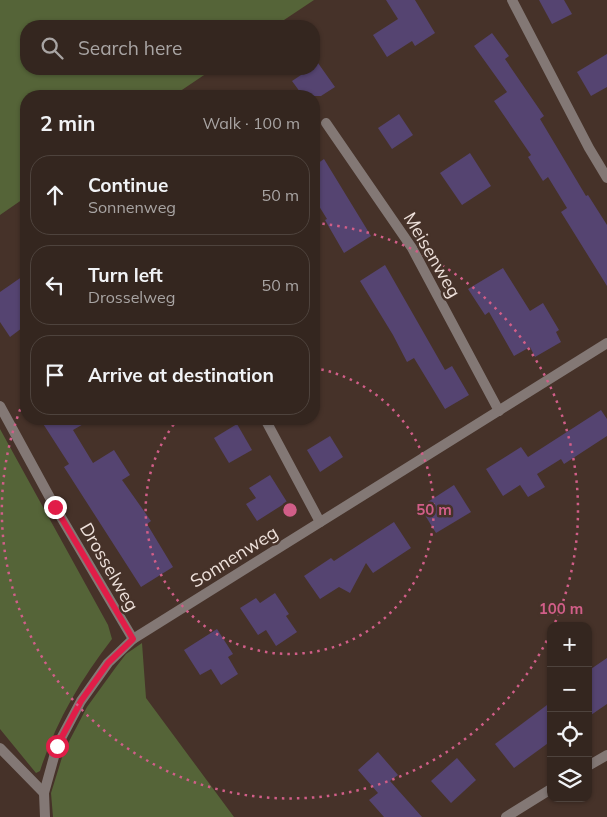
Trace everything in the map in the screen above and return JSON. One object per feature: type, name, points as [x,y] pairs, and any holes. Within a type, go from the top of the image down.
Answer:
[{"type":"street","points":[[512,0],[589,148],[607,178]]},
{"type":"street","name":"Meisenweg","points":[[326,123],[412,248],[499,411]]},
{"type":"street","name":"Sonnenweg","points":[[45,817],[44,793],[57,746],[81,701],[108,663],[133,639],[607,343]]},
{"type":"street","name":"Drosselweg","points":[[0,406],[55,507],[133,639]]},
{"type":"street","points":[[268,425],[320,522]]},
{"type":"street","points":[[0,748],[44,793]]},
{"type":"street","points":[[592,764],[607,755]]},
{"type":"street","points":[[506,817],[547,791]]},
{"type":"green space","points":[[0,0],[314,0],[284,20],[20,20],[20,75],[204,75],[182,90],[20,90],[20,201],[0,215]]},
{"type":"green space","points":[[0,429],[108,625],[112,639],[70,702],[53,736],[40,771],[36,773],[0,729]]},
{"type":"green space","points":[[142,643],[146,698],[234,817],[53,817],[51,793],[64,751],[87,707],[126,654]]},
{"type":"building","points":[[386,0],[415,0],[435,33],[415,46],[412,41],[387,57],[373,35],[398,19]]},
{"type":"building","points":[[539,0],[564,0],[572,14],[552,24]]},
{"type":"building","points":[[492,33],[509,56],[505,59],[544,116],[540,119],[586,196],[588,195],[607,225],[607,286],[561,212],[567,208],[548,177],[543,181],[528,157],[531,155],[494,101],[507,92],[474,46]]},
{"type":"building","points":[[607,54],[607,87],[591,96],[577,72]]},
{"type":"building","points":[[320,66],[335,87],[320,96],[320,90],[299,90],[292,81],[301,75],[320,75]]},
{"type":"building","points":[[399,114],[413,135],[392,149],[378,128]]},
{"type":"building","points":[[470,153],[491,186],[462,205],[440,173]]},
{"type":"building","points":[[324,159],[371,236],[344,253],[320,208],[320,162]]},
{"type":"building","points":[[385,265],[445,370],[452,366],[469,395],[445,409],[414,358],[407,362],[360,281]]},
{"type":"building","points":[[503,268],[530,311],[543,303],[559,330],[556,332],[561,342],[535,357],[530,347],[514,356],[489,312],[485,315],[468,289]]},
{"type":"building","points":[[20,278],[20,330],[10,337],[0,322],[0,292]]},
{"type":"building","points":[[601,410],[607,419],[607,436],[564,464],[561,459],[537,474],[545,487],[528,497],[520,485],[503,496],[486,469],[521,447],[528,457]]},
{"type":"building","points":[[44,425],[82,425],[73,430],[93,463],[114,450],[130,475],[122,480],[151,521],[147,524],[173,567],[141,587],[64,467],[69,464]]},
{"type":"building","points":[[238,425],[252,450],[229,463],[214,438]]},
{"type":"building","points":[[330,436],[343,457],[320,472],[307,450]]},
{"type":"building","points":[[270,475],[287,502],[257,521],[246,504],[256,498],[249,488]]},
{"type":"building","points":[[454,485],[471,512],[436,533],[420,507]]},
{"type":"building","points":[[394,522],[411,548],[373,573],[366,563],[350,593],[339,587],[320,599],[304,576],[331,558],[334,561]]},
{"type":"building","points":[[275,593],[289,614],[286,616],[297,632],[276,646],[266,630],[258,635],[240,608],[256,598],[260,603]]},
{"type":"building","points":[[217,629],[233,654],[228,657],[238,674],[221,685],[211,669],[200,675],[184,650]]},
{"type":"building","points":[[607,658],[607,704],[592,714],[592,712],[592,668]]},
{"type":"building","points":[[547,705],[547,744],[514,768],[495,744]]},
{"type":"building","points":[[378,752],[398,775],[390,781],[422,817],[384,817],[369,800],[378,793],[358,770]]},
{"type":"building","points":[[457,758],[476,780],[451,803],[431,781]]},
{"type":"route","points":[[55,507],[133,639],[108,663],[81,701],[57,746]]}]
